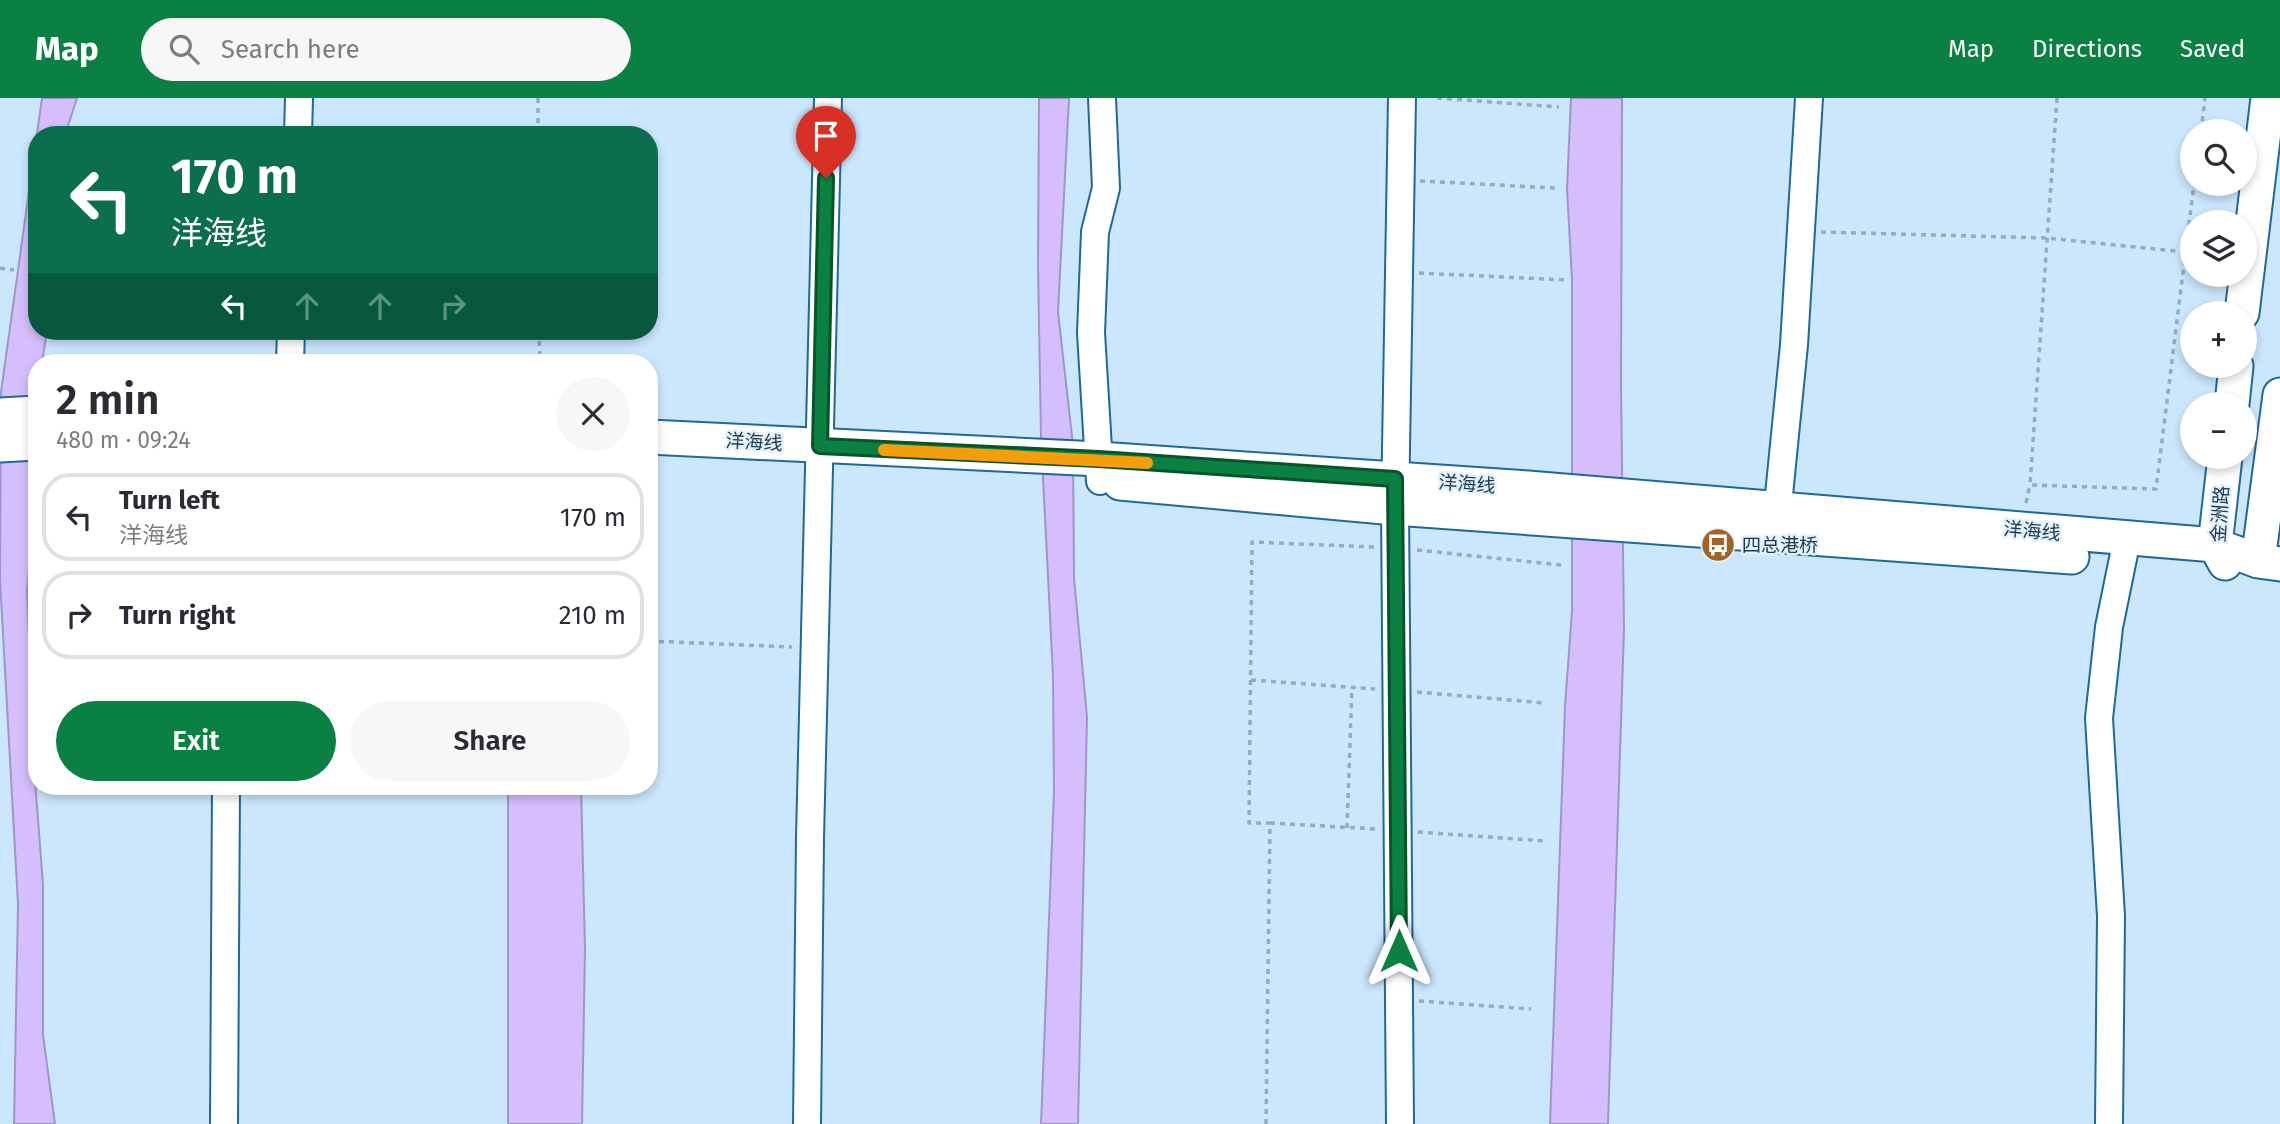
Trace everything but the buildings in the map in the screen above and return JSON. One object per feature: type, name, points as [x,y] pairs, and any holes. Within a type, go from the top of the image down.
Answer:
[{"type":"main road","points":[[2243,301],[2268,98]]},
{"type":"main road","points":[[2245,560],[2280,395]]},
{"type":"main road","points":[[0,415],[28,413]]},
{"type":"main road","name":"洋海线","points":[[658,438],[820,458]]},
{"type":"main road","points":[[0,444],[28,443]]},
{"type":"main road","name":"洋海线","points":[[658,459],[820,458],[1026,466],[1531,503],[1645,496],[1777,521],[2245,560]]},
{"type":"main road","name":"金洲路","points":[[2227,469],[2245,560]]},
{"type":"main road","name":"洋海线","points":[[1531,503],[1658,528],[1777,521]]},
{"type":"street","points":[[298,126],[299,98]]},
{"type":"street","points":[[807,1124],[828,98]]},
{"type":"street","points":[[1092,470],[1091,332],[1095,232],[1106,188],[1102,98]]},
{"type":"street","points":[[1399,1124],[1395,494],[1402,98]]},
{"type":"street","points":[[1777,521],[1794,345],[1810,98]]},
{"type":"street","points":[[2109,1124],[2111,916],[2099,718],[2109,627],[2125,550]]},
{"type":"street","points":[[224,1124],[226,795]]},
{"type":"path","points":[[538,98],[538,126]]},
{"type":"path","points":[[1437,98],[1559,107]]},
{"type":"path","points":[[2057,98],[2030,485],[2156,489],[2181,287]]},
{"type":"path","points":[[2202,119],[2205,98]]},
{"type":"path","points":[[1401,179],[1556,188]]},
{"type":"path","points":[[1801,232],[2046,238],[2180,251]]},
{"type":"path","points":[[0,268],[14,270]]},
{"type":"path","points":[[1399,272],[1567,280]]},
{"type":"path","points":[[1266,1124],[1270,823],[1249,823],[1252,542],[1397,548],[1561,565]]},
{"type":"path","points":[[658,641],[816,649]]},
{"type":"path","points":[[1347,828],[1352,687]]},
{"type":"path","points":[[1400,999],[1531,1009]]},
{"type":"shaded area","points":[[42,98],[77,98],[68,126],[38,126]]},
{"type":"shaded area","points":[[1039,98],[1069,98],[1058,312],[1073,445],[1074,578],[1087,717],[1078,1124],[1041,1124],[1054,791],[1053,676],[1041,438]]},
{"type":"shaded area","points":[[1571,98],[1622,98],[1624,629],[1608,1124],[1550,1124],[1565,706],[1572,611],[1572,280],[1567,188]]},
{"type":"shaded area","points":[[28,198],[28,340],[46,340],[43,354],[28,354],[28,795],[36,795],[43,885],[43,1035],[55,1124],[14,1124],[18,904],[0,580],[1,392]]},
{"type":"shaded area","points":[[508,795],[581,795],[585,948],[582,1124],[508,1124]]},
{"type":"slow traffic","points":[[884,450],[1147,463]]},
{"type":"place","name":"四总港桥","points":[[1718,545]]},
{"type":"route","points":[[826,178],[820,446],[1099,459],[1395,479],[1399,951]]}]
